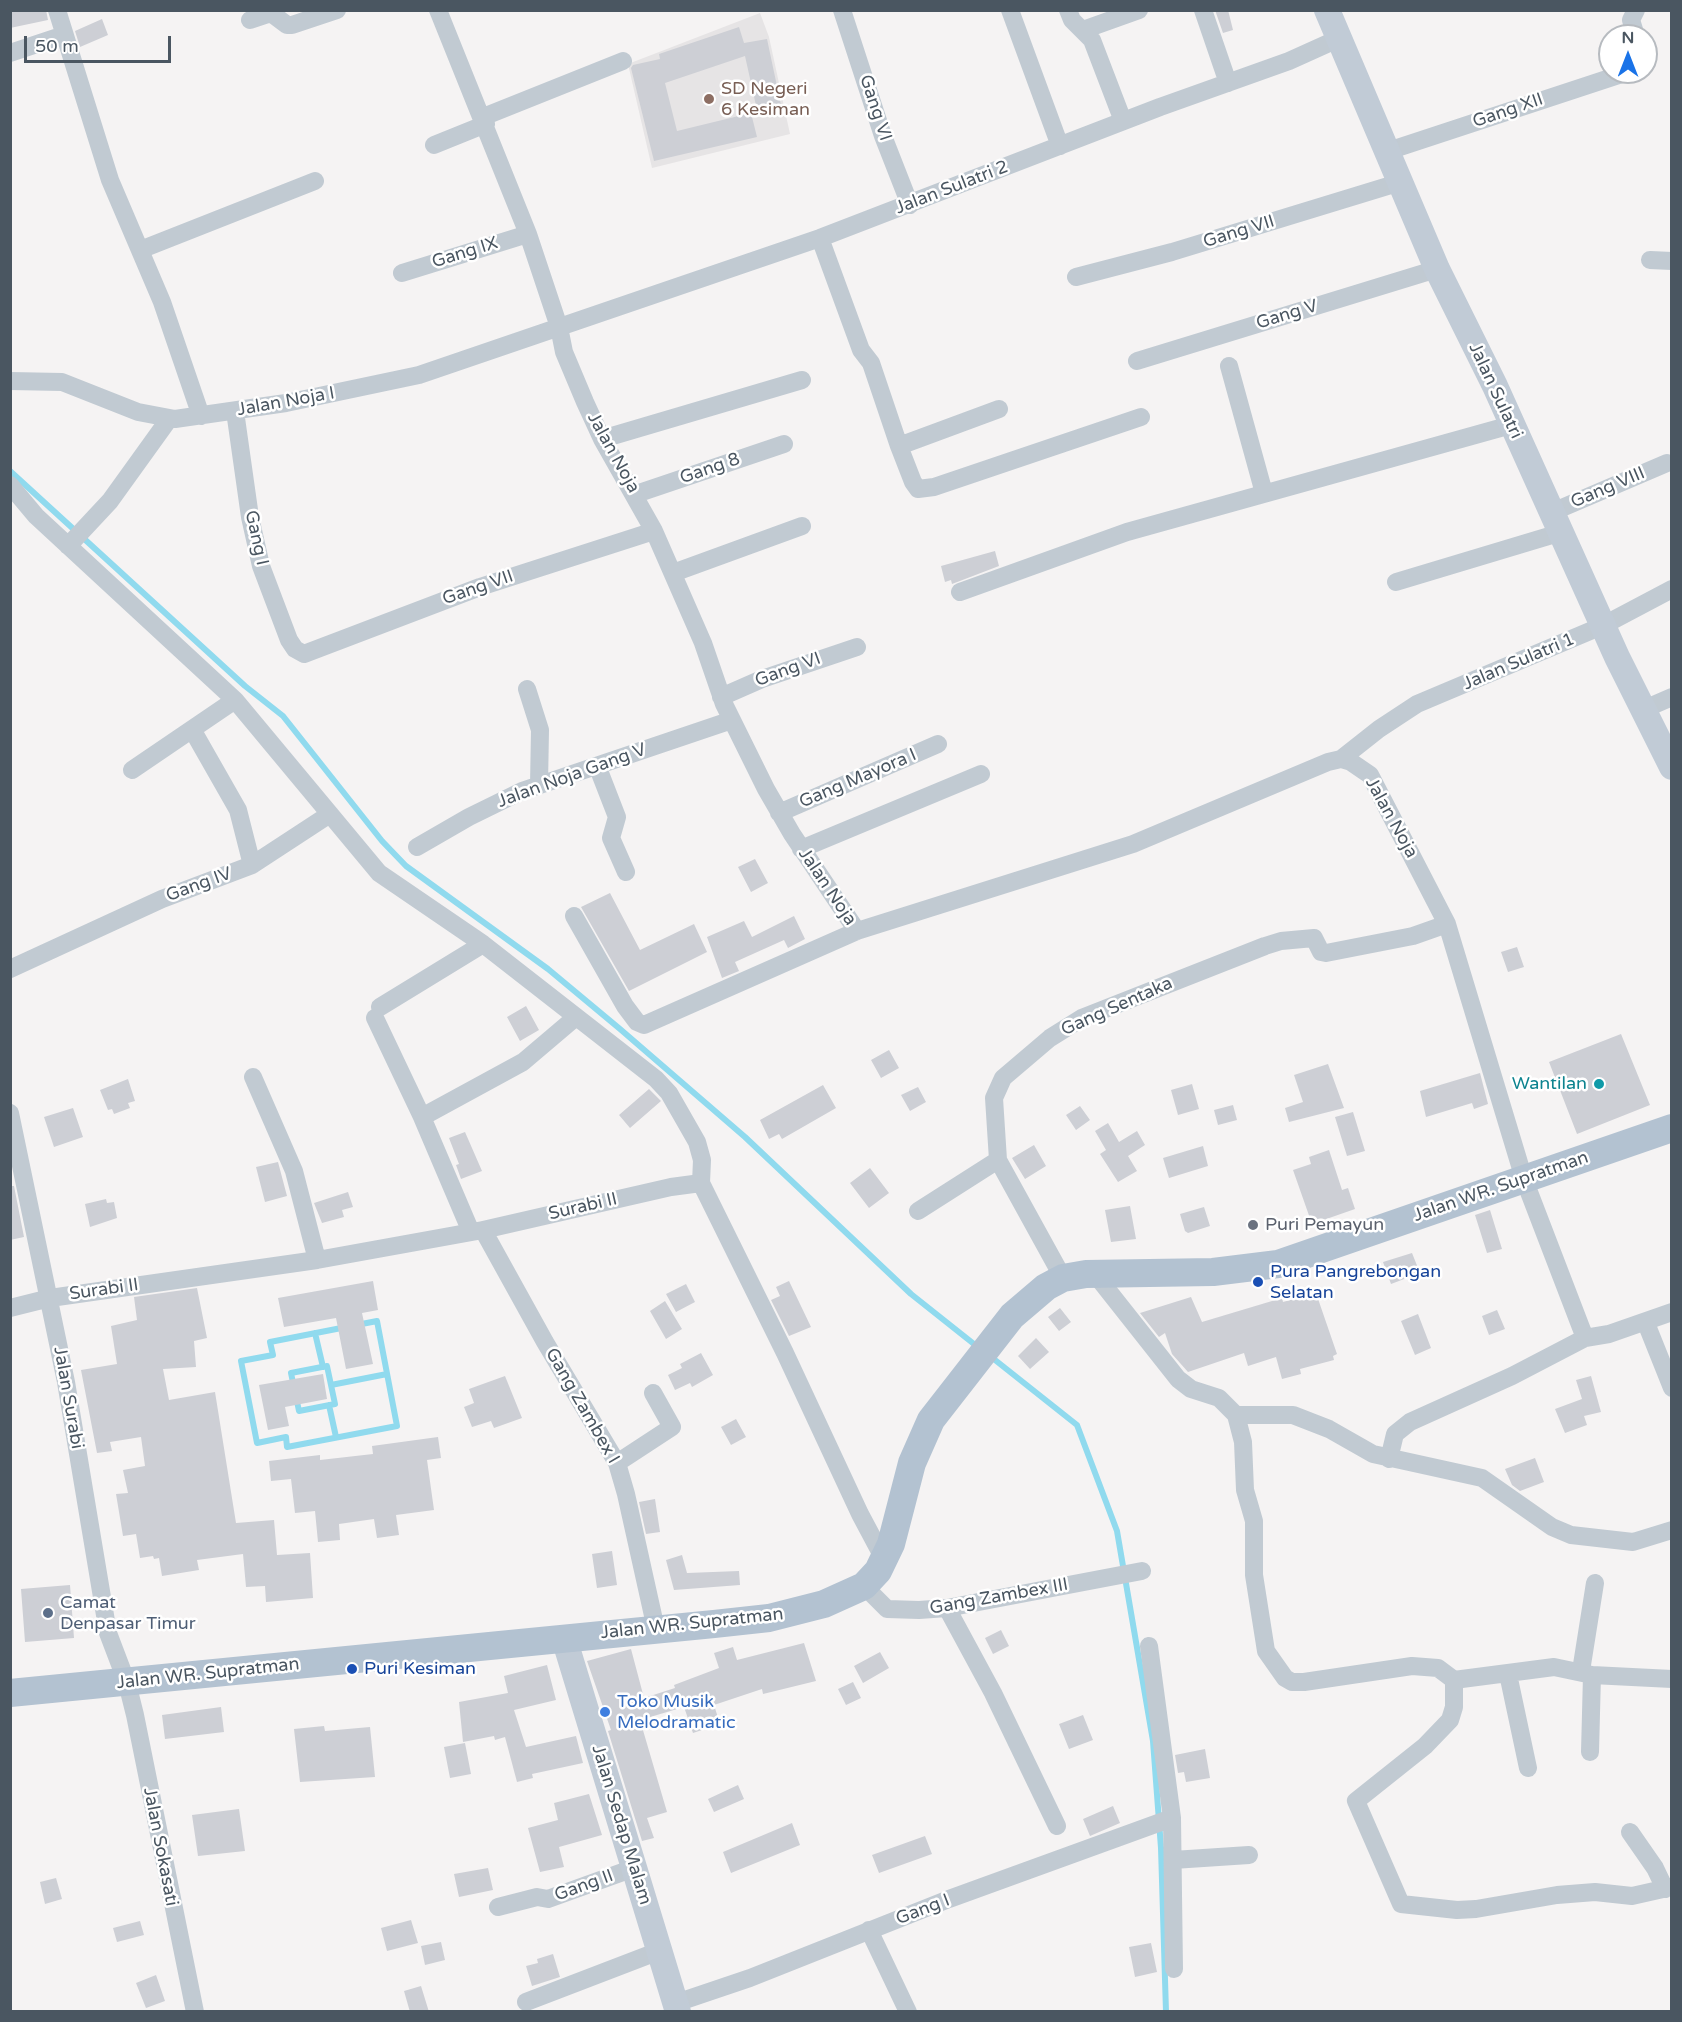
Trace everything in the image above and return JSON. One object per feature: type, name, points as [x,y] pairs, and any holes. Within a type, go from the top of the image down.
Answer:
[{"type":"main road","name":"Jalan Sulatri","points":[[1327,10],[1389,151],[1437,269],[1495,386],[1602,626],[1671,767]]},
{"type":"main road","name":"Jalan WR. Supratman","points":[[10,1693],[785,1615],[844,1597],[864,1586],[885,1561],[898,1525],[905,1484],[925,1431],[994,1338],[1022,1305],[1046,1287],[1063,1278],[1095,1274],[1195,1273],[1262,1267],[1671,1128]]},
{"type":"main road","name":"Jalan Sedap Malam","points":[[564,1638],[677,2007]]},
{"type":"street","points":[[57,10],[110,180],[141,250],[201,416]]},
{"type":"street","points":[[250,20],[271,13],[292,26],[336,10]]},
{"type":"street","name":"Jalan Noja","points":[[438,10],[528,234],[559,327],[564,352],[602,439],[636,494],[654,531],[703,643],[721,697],[779,813],[857,931],[1133,844],[1311,769],[1341,759],[1359,767],[1370,775],[1447,924],[1524,1179],[1586,1338]]},
{"type":"street","name":"Gang VI","points":[[842,10],[883,136],[910,205]]},
{"type":"street","points":[[1010,10],[1060,146]]},
{"type":"street","points":[[1068,10],[1072,20],[1092,39],[1123,121]]},
{"type":"street","points":[[1083,30],[1139,10]]},
{"type":"street","points":[[1203,10],[1228,83]]},
{"type":"street","points":[[1632,24],[1630,20],[1636,10]]},
{"type":"street","points":[[10,53],[64,35]]},
{"type":"street","name":"Jalan Sulatri 2","points":[[559,327],[910,205],[1123,121],[1288,61],[1340,38]]},
{"type":"street","points":[[435,144],[623,61]]},
{"type":"street","name":"Gang XII","points":[[1389,151],[1598,82]]},
{"type":"street","points":[[141,250],[315,181]]},
{"type":"street","name":"Gang VII","points":[[1076,277],[1172,252],[1401,182]]},
{"type":"street","name":"Gang IX","points":[[402,273],[528,234]]},
{"type":"street","points":[[820,238],[861,350],[871,363],[915,487],[922,490],[1141,417]]},
{"type":"street","points":[[1650,260],[1671,261]]},
{"type":"street","name":"Gang V","points":[[1137,361],[1437,269]]},
{"type":"street","name":"Jalan Noja I","points":[[10,381],[62,382],[138,412],[169,419],[201,416],[367,388],[419,375],[559,327]]},
{"type":"street","points":[[1229,366],[1264,493]]},
{"type":"street","points":[[602,439],[802,380]]},
{"type":"street","points":[[899,446],[999,409]]},
{"type":"street","name":"Gang I","points":[[235,411],[250,517],[261,566],[290,640],[295,649],[304,654]]},
{"type":"street","points":[[71,543],[138,464],[169,419]]},
{"type":"street","points":[[960,592],[1127,532],[1511,425]]},
{"type":"street","name":"Gang 8","points":[[636,494],[784,444]]},
{"type":"street","name":"Gang VIII","points":[[1396,582],[1555,523],[1667,463]]},
{"type":"street","points":[[10,485],[36,516],[71,543],[235,700],[386,879],[483,944],[656,1079],[669,1093],[697,1142],[702,1160],[700,1183],[885,1561]]},
{"type":"street","points":[[673,573],[802,526]]},
{"type":"street","name":"Gang VII","points":[[304,654],[480,587],[654,531]]},
{"type":"street","name":"Jalan Sulatri 1","points":[[1341,759],[1417,704],[1602,626],[1671,589]]},
{"type":"street","name":"Gang VI","points":[[721,697],[762,679],[857,647]]},
{"type":"street","points":[[527,689],[540,730],[539,785]]},
{"type":"street","points":[[1642,710],[1671,697]]},
{"type":"street","points":[[132,770],[193,731],[235,700]]},
{"type":"street","name":"Jalan Noja Gang V","points":[[417,847],[501,800],[539,785],[598,768],[672,738],[707,730],[732,720]]},
{"type":"street","name":"Gang IV","points":[[10,969],[162,899],[252,865],[238,810],[193,731]]},
{"type":"street","points":[[1369,738],[1370,775]]},
{"type":"street","name":"Gang Mayora I","points":[[779,813],[938,744]]},
{"type":"street","points":[[598,768],[616,817],[611,838],[626,872]]},
{"type":"street","points":[[801,849],[981,774]]},
{"type":"street","points":[[252,865],[330,814]]},
{"type":"street","points":[[574,916],[625,1006],[637,1022],[644,1025],[857,931]]},
{"type":"street","name":"Gang Sentaka","points":[[1063,1278],[998,1160],[994,1098],[1003,1078],[1050,1038],[1083,1018],[1174,980],[1281,941],[1314,938],[1321,952],[1326,953],[1413,936],[1447,924]]},
{"type":"street","name":"Gang Zambex I","points":[[483,944],[378,1012],[422,1117],[477,1231],[617,1463],[656,1629]]},
{"type":"street","points":[[422,1117],[523,1062],[576,1017]]},
{"type":"street","points":[[253,1077],[294,1171],[317,1260]]},
{"type":"street","name":"Jalan Surabi","points":[[10,1113],[18,1184],[50,1298],[108,1633],[127,1683]]},
{"type":"street","points":[[918,1211],[998,1160]]},
{"type":"street","name":"Surabi II","points":[[50,1298],[317,1260],[477,1231],[671,1187],[700,1183]]},
{"type":"street","points":[[1095,1274],[1178,1379],[1198,1392],[1220,1398],[1236,1415],[1244,1442],[1245,1490],[1254,1521],[1254,1575],[1264,1643],[1271,1662],[1285,1678],[1292,1682],[1412,1666],[1438,1668],[1454,1680],[1554,1667],[1586,1673],[1671,1679]]},
{"type":"street","points":[[10,1308],[50,1298]]},
{"type":"street","points":[[1389,1459],[1395,1434],[1401,1427],[1512,1376],[1586,1338],[1646,1323],[1671,1312]]},
{"type":"street","points":[[1646,1323],[1671,1388]]},
{"type":"street","points":[[617,1463],[672,1427],[652,1393]]},
{"type":"street","points":[[1236,1415],[1293,1415],[1329,1429],[1360,1449],[1389,1459],[1488,1480],[1537,1517],[1571,1535],[1634,1542],[1671,1530]]},
{"type":"street","name":"Gang Zambex III","points":[[864,1586],[886,1609],[896,1611],[947,1608],[1133,1573]]},
{"type":"street","points":[[1590,1752],[1586,1673],[1594,1584]]},
{"type":"street","points":[[947,1608],[998,1703],[1057,1826]]},
{"type":"street","points":[[1149,1646],[1165,1820],[1173,1860],[1174,1969]]},
{"type":"street","points":[[1508,1674],[1528,1768]]},
{"type":"street","points":[[1454,1680],[1454,1707],[1442,1729],[1425,1746],[1356,1801],[1401,1904],[1466,1910],[1557,1895],[1595,1892],[1632,1896],[1668,1888],[1630,1832]]},
{"type":"street","name":"Jalan Sokasati","points":[[127,1683],[195,2012]]},
{"type":"street","name":"Gang I","points":[[677,2007],[869,1930],[1165,1820]]},
{"type":"street","points":[[1173,1860],[1249,1855]]},
{"type":"street","name":"Gang II","points":[[498,1907],[532,1898],[548,1899],[634,1868]]},
{"type":"street","points":[[869,1930],[908,2012]]},
{"type":"street","points":[[526,2001],[659,1951]]},
{"type":"shaded area","name":"SD Negeri 6 Kesiman","points":[[760,13],[769,37],[790,134],[652,168],[628,64]]},
{"type":"building","points":[[10,10],[46,10],[48,20],[10,28]]},
{"type":"building","points":[[1215,10],[1228,10],[1233,30],[1223,33]]},
{"type":"building","points":[[102,19],[108,35],[80,47],[75,31]]},
{"type":"building","points":[[739,27],[744,43],[767,39],[781,105],[757,110],[745,56],[665,83],[677,131],[751,113],[757,137],[654,161],[631,68],[633,65],[660,59],[659,54]]},
{"type":"building","points":[[995,551],[999,566],[952,584],[951,580],[945,582],[941,566]]},
{"type":"building","points":[[755,859],[768,883],[751,892],[738,867]]},
{"type":"building","points":[[610,893],[640,950],[694,924],[707,952],[629,991],[581,907]]},
{"type":"building","points":[[794,916],[805,939],[788,948],[784,940],[735,962],[739,971],[722,978],[707,937],[744,921],[752,937]]},
{"type":"building","points":[[1517,947],[1524,967],[1508,972],[1501,952]]},
{"type":"building","points":[[526,1006],[539,1030],[520,1041],[507,1017]]},
{"type":"building","name":"Wantilan","points":[[1621,1034],[1650,1105],[1577,1134],[1549,1062]]},
{"type":"building","points":[[889,1050],[899,1068],[881,1078],[871,1060]]},
{"type":"building","points":[[1328,1064],[1344,1108],[1289,1122],[1285,1108],[1303,1102],[1294,1075]]},
{"type":"building","points":[[1480,1073],[1488,1104],[1474,1109],[1472,1103],[1426,1117],[1420,1091]]},
{"type":"building","points":[[128,1079],[135,1101],[128,1103],[130,1108],[114,1114],[112,1109],[108,1110],[100,1090]]},
{"type":"building","points":[[1192,1084],[1199,1109],[1178,1115],[1171,1090]]},
{"type":"building","points":[[823,1085],[836,1108],[782,1139],[779,1134],[769,1139],[760,1120]]},
{"type":"building","points":[[918,1087],[926,1102],[910,1111],[901,1095]]},
{"type":"building","points":[[649,1089],[661,1101],[630,1128],[619,1115]]},
{"type":"building","points":[[1233,1105],[1237,1120],[1218,1125],[1214,1110]]},
{"type":"building","points":[[1080,1106],[1090,1120],[1076,1130],[1066,1115]]},
{"type":"building","points":[[73,1108],[83,1137],[54,1147],[44,1117]]},
{"type":"building","points":[[1353,1112],[1365,1151],[1347,1156],[1335,1117]]},
{"type":"building","points":[[1108,1123],[1119,1142],[1137,1131],[1145,1145],[1128,1156],[1137,1171],[1118,1182],[1100,1154],[1106,1150],[1095,1131]]},
{"type":"building","points":[[465,1132],[482,1171],[461,1179],[456,1165],[459,1164],[449,1138]]},
{"type":"building","points":[[1034,1145],[1046,1166],[1025,1179],[1012,1158]]},
{"type":"building","points":[[1203,1146],[1208,1166],[1169,1178],[1163,1158]]},
{"type":"building","points":[[1329,1150],[1342,1190],[1348,1188],[1355,1209],[1312,1224],[1293,1170],[1311,1164],[1309,1157]]},
{"type":"building","points":[[278,1162],[287,1196],[265,1202],[256,1167]]},
{"type":"building","points":[[870,1168],[889,1193],[869,1208],[850,1183]]},
{"type":"building","points":[[10,1186],[14,1186],[24,1237],[10,1240]]},
{"type":"building","points":[[348,1192],[353,1207],[342,1210],[344,1217],[322,1223],[314,1203]]},
{"type":"building","points":[[106,1199],[107,1203],[114,1202],[117,1218],[90,1227],[85,1204]]},
{"type":"building","points":[[1130,1206],[1136,1239],[1111,1242],[1105,1210]]},
{"type":"building","points":[[1204,1207],[1210,1226],[1188,1233],[1185,1231],[1180,1214]]},
{"type":"building","points":[[1490,1210],[1502,1249],[1487,1253],[1475,1215]]},
{"type":"building","points":[[1412,1253],[1420,1273],[1391,1284],[1383,1262]]},
{"type":"building","points":[[373,1281],[378,1310],[362,1313],[373,1364],[346,1369],[336,1318],[284,1327],[278,1298]]},
{"type":"building","points":[[789,1281],[811,1327],[789,1336],[771,1300],[780,1296],[776,1287]]},
{"type":"building","points":[[686,1284],[695,1302],[676,1312],[666,1294]]},
{"type":"building","points":[[197,1288],[207,1338],[194,1341],[196,1367],[163,1369],[169,1400],[215,1392],[236,1523],[274,1520],[277,1555],[310,1553],[313,1598],[266,1602],[265,1586],[246,1587],[243,1554],[197,1560],[199,1570],[162,1576],[159,1558],[154,1559],[153,1556],[140,1558],[136,1534],[123,1536],[116,1494],[128,1493],[123,1470],[145,1466],[141,1437],[110,1442],[112,1451],[97,1453],[81,1370],[117,1364],[111,1326],[137,1320],[134,1297]]},
{"type":"building","points":[[1316,1293],[1337,1354],[1333,1356],[1334,1360],[1300,1369],[1301,1374],[1282,1379],[1276,1357],[1248,1366],[1244,1353],[1188,1372],[1172,1354],[1165,1333],[1159,1337],[1140,1313],[1191,1297],[1202,1322],[1282,1298],[1283,1302]]},
{"type":"building","points":[[665,1301],[682,1329],[666,1339],[650,1311]]},
{"type":"building","points":[[1060,1308],[1071,1322],[1059,1331],[1048,1317]]},
{"type":"building","points":[[1497,1310],[1505,1329],[1489,1335],[1482,1316]]},
{"type":"building","points":[[1418,1314],[1431,1348],[1415,1355],[1401,1321]]},
{"type":"building","points":[[1036,1338],[1049,1352],[1030,1369],[1018,1356]]},
{"type":"building","points":[[701,1353],[713,1375],[692,1387],[690,1383],[675,1390],[668,1375],[682,1368],[680,1364]]},
{"type":"building","points":[[323,1374],[327,1399],[285,1407],[289,1426],[268,1430],[259,1385]]},
{"type":"building","points":[[505,1376],[522,1418],[494,1428],[491,1421],[472,1427],[464,1407],[474,1403],[469,1389]]},
{"type":"building","points":[[1591,1376],[1601,1412],[1584,1416],[1587,1425],[1565,1433],[1555,1409],[1582,1399],[1576,1380]]},
{"type":"building","points":[[736,1419],[746,1437],[731,1445],[721,1427]]},
{"type":"building","points":[[438,1437],[441,1458],[427,1460],[434,1510],[396,1515],[399,1535],[377,1538],[374,1519],[339,1524],[340,1540],[318,1542],[315,1511],[295,1513],[291,1479],[271,1481],[269,1461],[320,1455],[320,1460],[373,1454],[372,1446]]},
{"type":"building","points":[[1535,1458],[1544,1482],[1520,1491],[1512,1485],[1505,1469]]},
{"type":"building","points":[[655,1499],[660,1532],[646,1534],[639,1502]]},
{"type":"building","points":[[612,1551],[617,1585],[597,1588],[592,1554]]},
{"type":"building","points":[[682,1555],[687,1573],[739,1571],[740,1585],[674,1590],[666,1560]]},
{"type":"building","name":"Camat Denpasar Timur","points":[[70,1585],[74,1638],[25,1642],[21,1589]]},
{"type":"building","points":[[1001,1630],[1009,1646],[993,1654],[985,1638]]},
{"type":"building","points":[[804,1643],[816,1681],[763,1694],[762,1689],[714,1705],[720,1724],[693,1733],[684,1707],[640,1720],[667,1812],[647,1818],[654,1838],[642,1841],[608,1731],[611,1730],[587,1661],[631,1649],[644,1698],[675,1688],[674,1685],[719,1668],[714,1653],[733,1647],[737,1660]]},
{"type":"building","points":[[880,1652],[889,1668],[863,1683],[854,1666]]},
{"type":"building","points":[[547,1665],[556,1700],[514,1710],[526,1747],[576,1736],[583,1763],[532,1774],[533,1778],[517,1782],[505,1737],[495,1740],[494,1736],[463,1742],[459,1702],[508,1693],[504,1676]]},
{"type":"building","points":[[853,1682],[861,1698],[846,1705],[838,1689]]},
{"type":"building","points":[[221,1707],[224,1732],[165,1739],[162,1715]]},
{"type":"building","points":[[1083,1715],[1093,1740],[1069,1749],[1059,1724]]},
{"type":"building","points":[[324,1726],[325,1731],[370,1727],[375,1777],[300,1782],[294,1729]]},
{"type":"building","points":[[465,1743],[471,1774],[450,1778],[444,1747]]},
{"type":"building","points":[[1205,1749],[1210,1778],[1186,1782],[1184,1772],[1178,1773],[1175,1755]]},
{"type":"building","points":[[738,1785],[744,1799],[714,1812],[708,1799]]},
{"type":"building","points":[[589,1794],[602,1835],[559,1847],[564,1867],[540,1872],[528,1828],[558,1820],[554,1803]]},
{"type":"building","points":[[1113,1806],[1120,1823],[1090,1836],[1083,1819]]},
{"type":"building","points":[[239,1809],[245,1851],[198,1856],[192,1815]]},
{"type":"building","points":[[792,1823],[800,1845],[731,1873],[723,1852]]},
{"type":"building","points":[[925,1836],[932,1854],[879,1873],[872,1855]]},
{"type":"building","points":[[488,1868],[493,1890],[459,1897],[454,1874]]},
{"type":"building","points":[[56,1878],[62,1899],[45,1904],[40,1882]]},
{"type":"building","points":[[411,1920],[418,1943],[387,1951],[381,1928]]},
{"type":"building","points":[[140,1921],[144,1935],[117,1942],[113,1928]]},
{"type":"building","points":[[441,1942],[445,1960],[425,1965],[421,1946]]},
{"type":"building","points":[[1151,1943],[1157,1972],[1135,1977],[1129,1947]]},
{"type":"building","points":[[553,1954],[560,1977],[532,1986],[526,1966],[538,1963],[537,1959]]},
{"type":"building","points":[[156,1975],[165,2001],[146,2008],[136,1983]]},
{"type":"building","points":[[421,1986],[429,2012],[410,2012],[404,1991]]},
{"type":"waterway","points":[[10,471],[245,686],[283,716],[382,841],[406,866],[548,969],[620,1029],[745,1137],[911,1294],[979,1348]]},
{"type":"waterway","points":[[377,1321],[397,1426],[287,1447],[286,1437],[257,1443],[241,1361],[273,1355],[270,1342],[377,1321]]},
{"type":"waterway","points":[[315,1333],[323,1367]]},
{"type":"waterway","points":[[990,1356],[1077,1425],[1117,1531],[1153,1741],[1161,1848],[1166,2012]]},
{"type":"waterway","points":[[327,1366],[335,1404],[299,1411],[291,1373],[327,1366]]},
{"type":"waterway","points":[[331,1385],[387,1374]]},
{"type":"waterway","points":[[329,1405],[336,1437]]},
{"type":"place","name":"SD Negeri 6 Kesiman","points":[[709,99]]},
{"type":"place","name":"Wantilan","points":[[1599,1084]]},
{"type":"place","name":"Puri Pemayun","points":[[1253,1225]]},
{"type":"place","name":"Pura Pangrebongan Selatan","points":[[1258,1282]]},
{"type":"place","name":"Camat Denpasar Timur","points":[[48,1613]]},
{"type":"place","name":"Puri Kesiman","points":[[352,1669]]},
{"type":"place","name":"Toko Musik Melodramatic","points":[[605,1712]]}]
